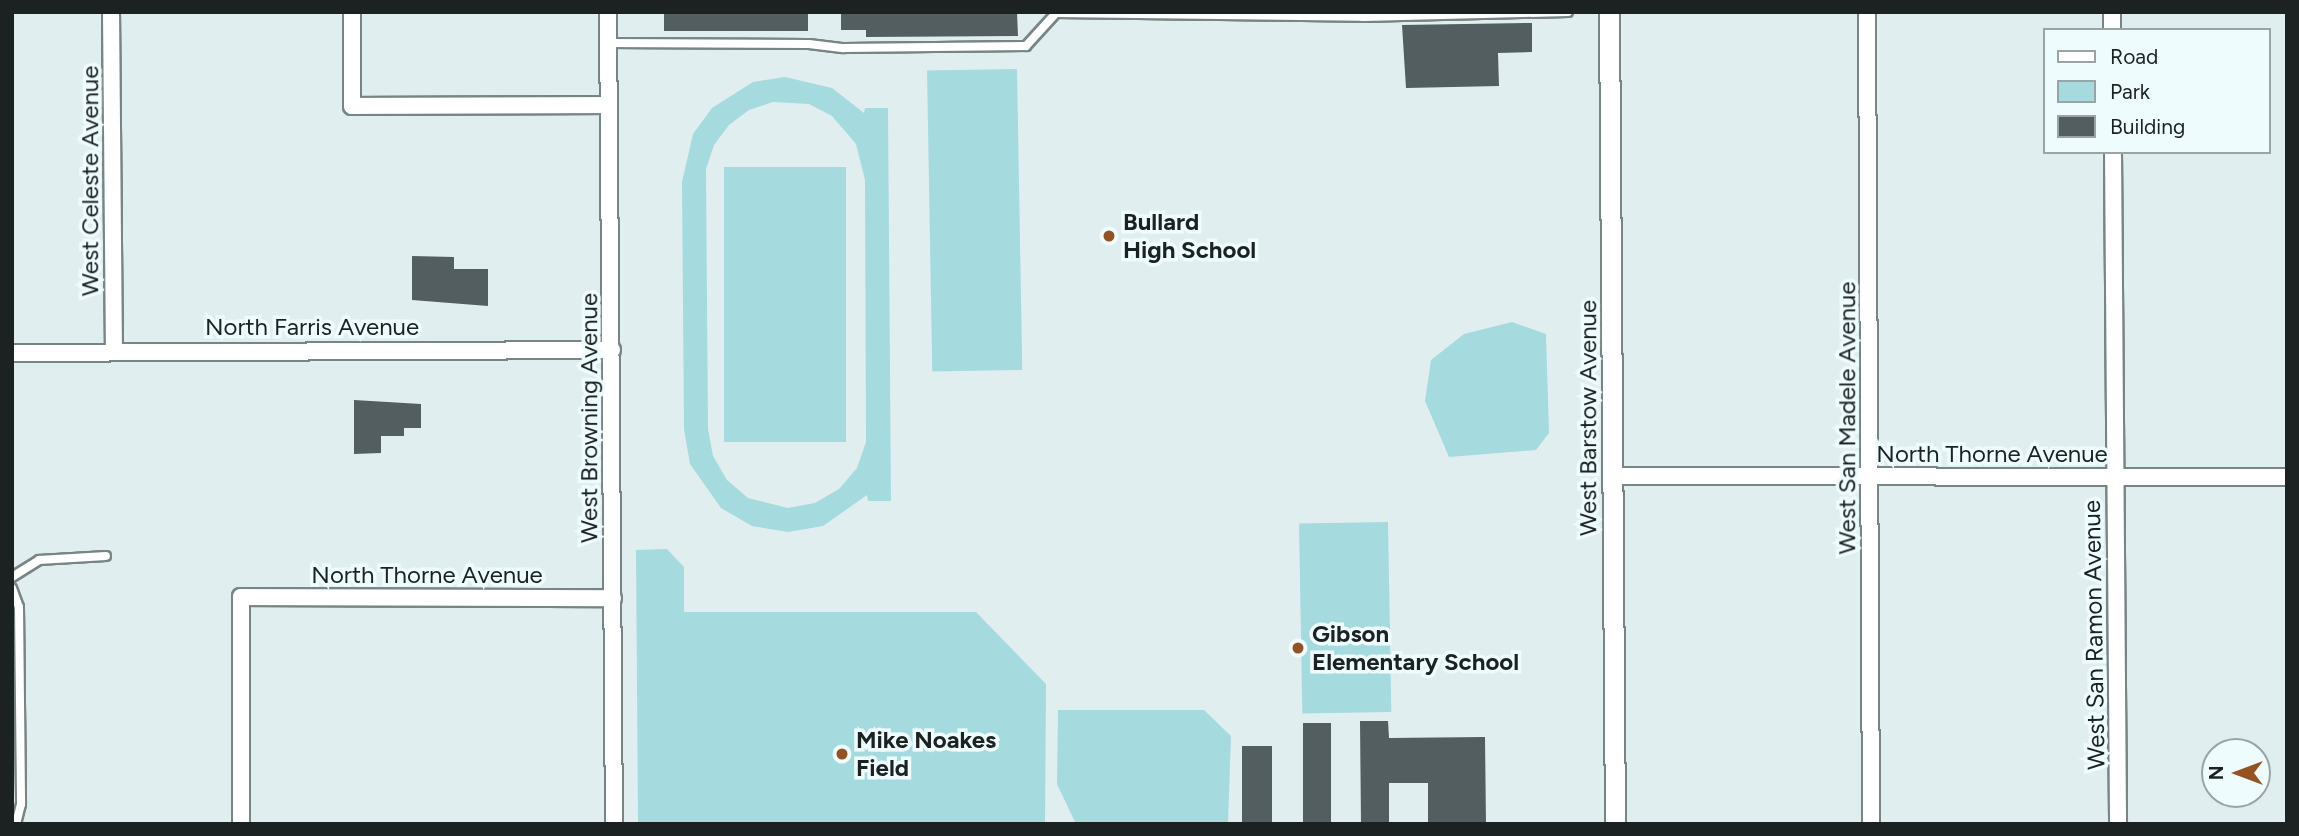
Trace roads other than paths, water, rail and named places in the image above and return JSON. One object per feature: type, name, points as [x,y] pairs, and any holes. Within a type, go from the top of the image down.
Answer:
[{"type":"street","name":"West Celeste Avenue","points":[[111,12],[114,349]]},
{"type":"street","points":[[352,12],[352,106],[608,105]]},
{"type":"street","name":"West Browning Avenue","points":[[608,12],[614,824]]},
{"type":"street","name":"West Barstow Avenue","points":[[1609,12],[1615,824]]},
{"type":"street","name":"West San Madele Avenue","points":[[1867,12],[1871,824]]},
{"type":"street","name":"West San Ramon Avenue","points":[[2113,154],[2119,824]]},
{"type":"street","name":"North Farris Avenue","points":[[12,353],[114,349],[612,350]]},
{"type":"street","name":"North Thorne Avenue","points":[[1613,475],[2287,477]]},
{"type":"street","name":"North Thorne Avenue","points":[[241,824],[241,597],[613,598]]},
{"type":"lane","points":[[608,43],[810,44],[844,48],[1026,46],[1056,13],[1363,17],[1567,12]]},
{"type":"lane","points":[[12,577],[39,560],[106,556]]},
{"type":"lane","points":[[12,588],[19,607],[21,804],[16,824]]},
{"type":"place","name":"Bullard High School","points":[[1109,236]]},
{"type":"place","name":"Gibson Elementary School","points":[[1298,648]]},
{"type":"place","name":"Mike Noakes Field","points":[[842,754]]}]
